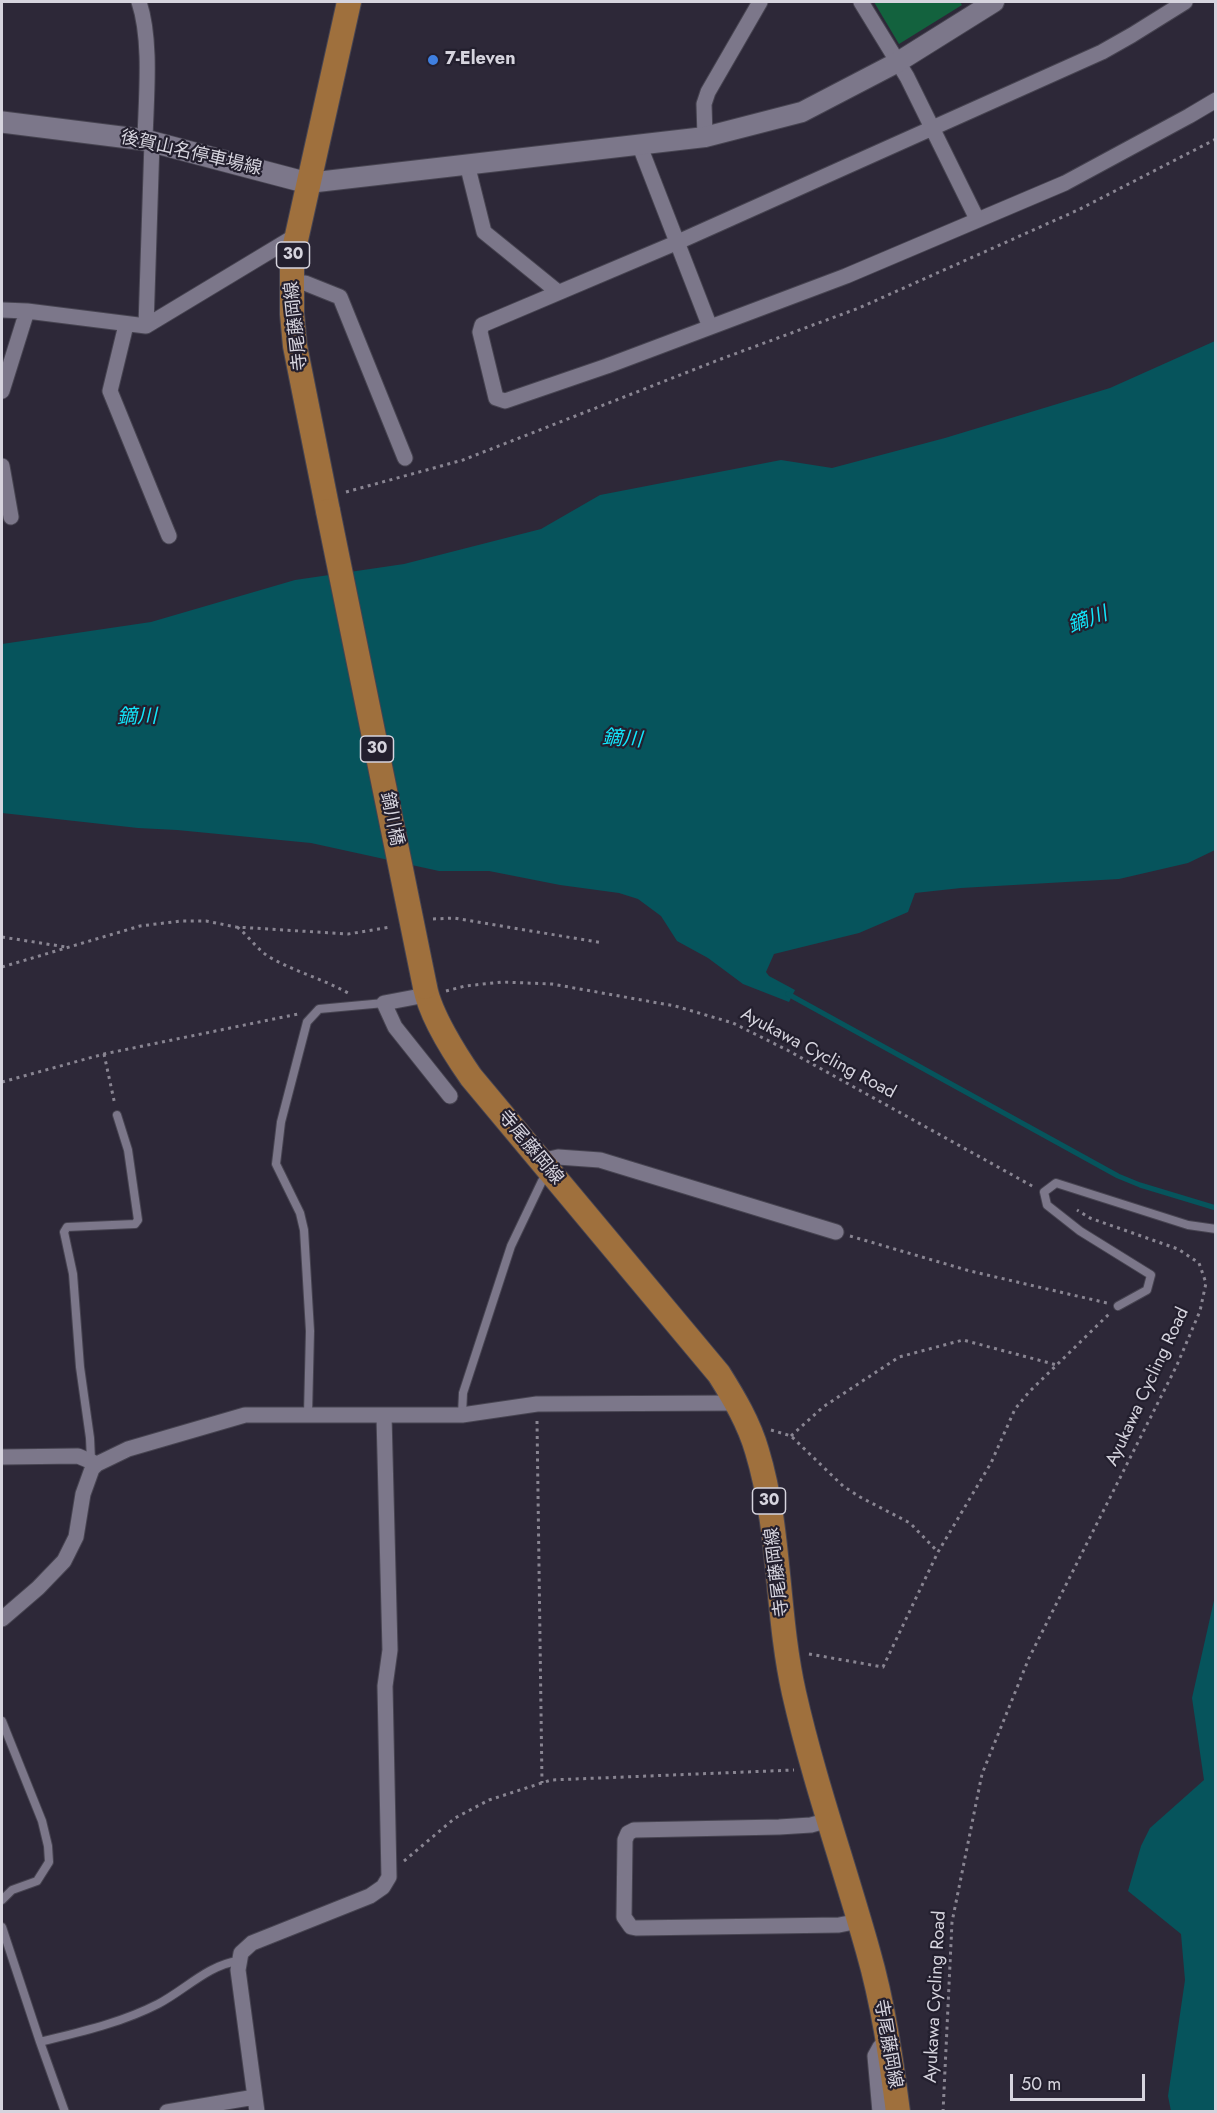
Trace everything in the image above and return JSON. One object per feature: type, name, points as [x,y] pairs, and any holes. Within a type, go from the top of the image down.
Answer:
[{"type":"main road","name":"寺尾藤岡線","points":[[327,505],[295,346],[291,284],[292,258],[349,2]]},
{"type":"main road","name":"後賀山名停車場線","points":[[2,122],[149,141],[308,183]]},
{"type":"main road","name":"鏑川橋","points":[[327,505],[426,991]]},
{"type":"main road","name":"寺尾藤岡線","points":[[426,991],[457,1056],[471,1077],[719,1374],[738,1403],[756,1449],[766,1487],[793,1689],[812,1769],[874,1974],[888,2043],[898,2112]]},
{"type":"street","points":[[140,2],[146,35],[149,141],[146,326]]},
{"type":"street","points":[[705,138],[704,104],[708,92],[760,2]]},
{"type":"street","points":[[861,2],[898,62],[977,219]]},
{"type":"street","points":[[308,183],[705,138],[802,112],[898,62],[994,2]]},
{"type":"street","points":[[1185,2],[1102,52],[678,242],[482,325],[480,332],[496,398],[505,401],[607,366],[846,276],[1065,183],[1215,100]]},
{"type":"street","points":[[639,144],[710,327]]},
{"type":"street","points":[[467,164],[483,232],[558,292]]},
{"type":"street","points":[[2,310],[146,326],[297,235]]},
{"type":"street","points":[[291,284],[305,283],[340,297],[405,458]]},
{"type":"street","points":[[2,391],[27,311]]},
{"type":"street","points":[[126,325],[110,391],[169,536]]},
{"type":"street","points":[[2,466],[11,517]]},
{"type":"street","points":[[426,991],[384,1003],[395,1027],[450,1096]]},
{"type":"street","points":[[546,1167],[558,1157],[600,1160],[836,1232]]},
{"type":"street","points":[[2,1456],[78,1456],[94,1462],[128,1449],[246,1415],[462,1415],[537,1404],[738,1403]]},
{"type":"street","points":[[167,2112],[256,2104],[238,1961],[241,1953],[252,1943],[377,1892],[386,1882],[390,1869],[385,1686],[390,1650],[384,1416]]},
{"type":"street","points":[[2,1619],[38,1588],[64,1561],[76,1537],[83,1494],[94,1462]]},
{"type":"street","points":[[829,1820],[779,1827],[634,1830],[628,1833],[625,1840],[624,1917],[631,1927],[636,1928],[839,1925],[859,1921]]},
{"type":"street","points":[[880,2112],[875,2055],[880,2047],[888,2043]]},
{"type":"lane","points":[[308,1414],[310,1331],[304,1230],[300,1213],[276,1164],[282,1122],[307,1022],[313,1014],[319,1009],[384,1003]]},
{"type":"lane","points":[[94,1462],[80,1367],[73,1274],[64,1232],[67,1227],[135,1224],[138,1221],[128,1150],[117,1115]]},
{"type":"lane","points":[[462,1415],[463,1393],[511,1246],[543,1181],[546,1167]]},
{"type":"lane","points":[[1118,1306],[1147,1290],[1151,1275],[1072,1225],[1047,1205],[1044,1192],[1056,1183],[1188,1225],[1215,1228]]},
{"type":"lane","points":[[2,1721],[42,1821],[48,1846],[48,1862],[37,1881],[12,1890],[2,1900]]},
{"type":"lane","points":[[2,1927],[65,2112]]},
{"type":"lane","points":[[40,2042],[95,2028],[135,2014],[159,2003],[223,1963],[238,1961]]},
{"type":"path","points":[[327,505],[463,460],[721,359],[859,308],[1078,210],[1215,139]]},
{"type":"path","points":[[430,920],[454,918],[603,943]]},
{"type":"path","points":[[2,967],[140,926],[182,921],[206,921],[236,927],[348,934],[395,926]]},
{"type":"path","points":[[236,927],[270,958],[333,984],[351,995]]},
{"type":"path","points":[[2,937],[68,947]]},
{"type":"path","name":"Ayukawa Cycling Road","points":[[426,991],[502,982],[552,984],[675,1006],[733,1023],[789,1051],[1044,1192]]},
{"type":"path","points":[[2,1082],[104,1054],[283,1017]]},
{"type":"path","points":[[104,1054],[117,1115]]},
{"type":"path","name":"Ayukawa Cycling Road","points":[[943,2112],[952,1922],[982,1774],[1029,1658],[1177,1365],[1200,1311],[1206,1282],[1199,1263],[1178,1250],[1090,1218],[1072,1207]]},
{"type":"path","points":[[836,1232],[970,1271],[1118,1306]]},
{"type":"path","points":[[786,1650],[883,1667],[938,1552],[991,1463],[1015,1409],[1118,1306]]},
{"type":"path","points":[[791,1436],[823,1407],[899,1357],[963,1340],[1057,1365]]},
{"type":"path","points":[[537,1404],[543,1783]]},
{"type":"path","points":[[748,1430],[770,1430],[791,1436],[843,1486],[910,1523],[938,1552]]},
{"type":"path","points":[[390,1869],[400,1864],[455,1818],[489,1800],[551,1780],[812,1769]]},
{"type":"green space","points":[[874,2],[960,2],[962,5],[899,44]]},
{"type":"water","name":"鏑川","points":[[1215,341],[1215,850],[1188,863],[1119,879],[961,888],[915,893],[908,912],[859,933],[774,954],[766,972],[769,976],[795,990],[789,1002],[743,984],[708,958],[677,941],[661,916],[638,899],[619,893],[560,885],[489,871],[439,871],[311,843],[2,813],[2,644],[151,622],[295,580],[404,564],[541,529],[600,495],[781,460],[832,468],[945,438],[1110,388]]},
{"type":"water","points":[[1215,1596],[1215,2111],[1171,2111],[1168,2096],[1185,1980],[1181,1934],[1128,1891],[1141,1846],[1150,1828],[1204,1780],[1192,1698]]},
{"type":"waterway","points":[[788,994],[1118,1176],[1216,1208]]},
{"type":"place","name":"7-Eleven","points":[[433,60]]}]
